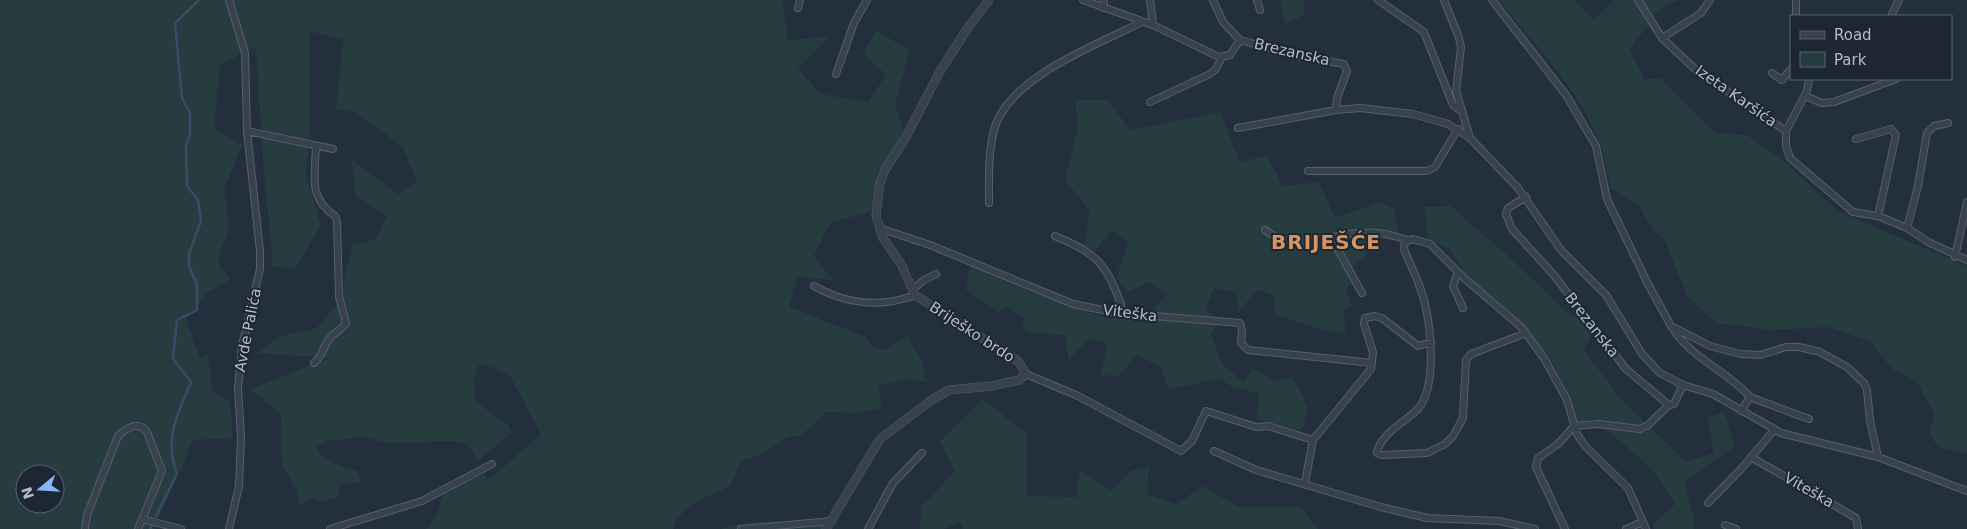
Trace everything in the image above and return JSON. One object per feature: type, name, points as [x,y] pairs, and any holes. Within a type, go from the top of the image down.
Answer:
[{"type":"street","name":"Avde Palića","points":[[229,529],[239,486],[241,438],[238,388],[242,346],[260,269],[260,251],[248,131],[244,53],[230,0]]},
{"type":"street","points":[[798,8],[800,0]]},
{"type":"street","points":[[836,74],[854,24],[867,0]]},
{"type":"street","points":[[914,293],[901,264],[883,238],[879,228],[876,216],[877,199],[886,168],[939,73],[969,26],[989,0]]},
{"type":"street","points":[[1084,0],[1153,25],[1222,57]]},
{"type":"street","points":[[1103,8],[1104,0]]},
{"type":"street","points":[[1150,0],[1153,25]]},
{"type":"street","name":"Brezanska","points":[[1213,0],[1223,22],[1240,40],[1297,56],[1344,64],[1347,71],[1337,98],[1336,110],[1360,108],[1413,114],[1437,119],[1470,138],[1526,198],[1561,250],[1606,295],[1642,354],[1660,373],[1684,385],[1713,394],[1774,430],[1878,457],[1967,491]]},
{"type":"street","points":[[1257,0],[1260,10]]},
{"type":"street","points":[[1378,0],[1424,32],[1453,105],[1461,111]]},
{"type":"street","points":[[1444,0],[1456,28],[1461,47],[1456,91],[1470,138]]},
{"type":"street","points":[[1492,0],[1566,95],[1596,146],[1608,199],[1648,284],[1671,326],[1687,347],[1738,383],[1750,396],[1809,419]]},
{"type":"street","name":"Izeta Karšića","points":[[1638,0],[1662,38],[1696,70],[1786,131],[1786,146],[1790,158],[1854,212],[1878,216],[1907,228],[1955,257],[1967,260]]},
{"type":"street","points":[[1662,38],[1701,13],[1710,0]]},
{"type":"street","points":[[1796,0],[1796,15]]},
{"type":"street","points":[[1892,15],[1899,0]]},
{"type":"street","points":[[989,202],[988,163],[995,129],[1003,112],[1016,96],[1041,74],[1059,63],[1142,22]]},
{"type":"street","name":"Brezanska","points":[[1150,102],[1210,74],[1216,69],[1222,57],[1230,55],[1240,40]]},
{"type":"street","points":[[1772,73],[1782,80],[1790,70]]},
{"type":"street","points":[[1786,131],[1804,96],[1809,80]]},
{"type":"street","points":[[1804,96],[1822,103],[1834,102],[1893,80]]},
{"type":"street","points":[[1238,128],[1336,110]]},
{"type":"street","points":[[1907,228],[1918,186],[1927,132],[1934,126],[1948,123]]},
{"type":"street","points":[[1856,139],[1891,129],[1896,136],[1878,216]]},
{"type":"street","points":[[1308,171],[1427,171],[1434,167],[1458,130]]},
{"type":"street","points":[[248,131],[333,149]]},
{"type":"street","points":[[314,363],[320,358],[331,336],[346,323],[338,296],[335,216],[323,209],[316,190],[316,146]]},
{"type":"street","name":"Brezanska","points":[[1526,198],[1508,208],[1506,214],[1512,229],[1559,281],[1626,369],[1669,405]]},
{"type":"street","points":[[1955,257],[1967,202]]},
{"type":"street","name":"Viteška","points":[[879,228],[930,244],[1073,304],[1114,313],[1240,323],[1242,330],[1241,343],[1248,350],[1372,363]]},
{"type":"street","points":[[1265,230],[1281,240],[1294,242],[1332,239],[1357,233],[1376,232],[1430,244],[1526,333],[1544,358],[1567,400],[1574,426],[1585,446],[1628,488],[1645,526],[1626,529]]},
{"type":"street","points":[[1055,236],[1096,257],[1105,268],[1121,304],[1120,310],[1114,313]]},
{"type":"street","points":[[1332,239],[1362,293]]},
{"type":"street","points":[[1407,240],[1404,250],[1425,304],[1431,342],[1426,396],[1418,409],[1390,432],[1377,453],[1427,454],[1445,444],[1462,425],[1466,360],[1471,354],[1526,333]]},
{"type":"street","points":[[1458,272],[1453,286],[1463,308]]},
{"type":"street","points":[[814,286],[826,293],[861,303],[902,300],[914,293],[924,280],[936,274]]},
{"type":"street","name":"Briješko brdo","points":[[914,293],[1018,361],[1026,374],[1078,396],[1181,451],[1192,441],[1206,410],[1256,427],[1268,426],[1312,440]]},
{"type":"street","points":[[1305,483],[1312,440],[1366,376],[1372,363],[1373,352],[1364,324],[1367,316],[1382,318],[1418,346],[1431,342]]},
{"type":"street","points":[[1671,326],[1700,342],[1740,354],[1760,355],[1786,347],[1799,347],[1820,352],[1847,367],[1864,383],[1867,390],[1870,421],[1878,457]]},
{"type":"street","points":[[826,529],[880,440],[949,390],[992,386],[1019,380],[1026,374]]},
{"type":"street","points":[[1565,529],[1536,467],[1536,460],[1558,444],[1574,426],[1598,424],[1640,429],[1648,425],[1669,405],[1674,404],[1684,385]]},
{"type":"street","points":[[1741,411],[1750,396]]},
{"type":"street","points":[[85,529],[87,515],[118,436],[125,430],[137,426],[144,428],[148,432],[162,471],[138,529]]},
{"type":"street","points":[[1708,504],[1774,430]]},
{"type":"street","points":[[1214,451],[1256,470],[1305,483],[1381,508],[1427,518],[1499,521],[1535,529]]},
{"type":"street","points":[[868,529],[894,482],[922,453]]},
{"type":"street","name":"Viteška","points":[[1751,457],[1856,518],[1858,529]]},
{"type":"street","points":[[330,529],[422,501],[492,464]]},
{"type":"street","points":[[142,519],[181,529]]},
{"type":"street","points":[[741,529],[832,521]]},
{"type":"street","points":[[1725,525],[1736,529]]},
{"type":"green space","points":[[0,0],[782,0],[788,40],[828,37],[798,69],[821,94],[868,102],[886,75],[863,53],[876,30],[910,51],[895,104],[906,136],[885,169],[872,211],[830,223],[814,256],[833,280],[798,277],[789,307],[864,336],[873,347],[883,350],[907,336],[923,363],[925,382],[910,379],[879,385],[882,408],[855,413],[826,412],[801,436],[788,437],[760,455],[741,461],[730,486],[688,507],[677,520],[673,529],[427,529],[435,518],[444,491],[484,474],[487,479],[496,474],[541,434],[510,376],[492,367],[479,365],[473,382],[476,402],[507,424],[512,432],[478,461],[468,445],[455,441],[387,443],[364,437],[327,441],[316,447],[328,460],[357,471],[361,483],[341,484],[336,498],[320,502],[312,497],[300,506],[297,491],[282,465],[281,415],[251,389],[330,358],[257,353],[278,337],[317,328],[341,299],[352,245],[376,239],[387,216],[356,196],[352,160],[398,194],[417,182],[403,147],[355,112],[336,110],[343,40],[309,31],[309,135],[306,177],[321,225],[295,269],[273,266],[263,160],[256,46],[220,65],[214,129],[242,145],[224,189],[229,228],[217,261],[230,280],[207,293],[186,320],[200,358],[208,355],[213,392],[230,401],[233,438],[192,440],[181,471],[179,471],[154,529],[0,529]]},
{"type":"green space","points":[[1280,0],[1304,0],[1304,15],[1285,24]]},
{"type":"green space","points":[[1499,0],[1574,0],[1594,19],[1615,0],[1680,0],[1661,8],[1629,50],[1645,79],[1662,79],[1715,133],[1747,135],[1784,161],[1837,211],[1967,266],[1967,454],[1938,447],[1929,433],[1935,415],[1917,382],[1891,368],[1871,342],[1828,327],[1771,330],[1716,323],[1687,296],[1664,239],[1654,230],[1637,204],[1611,189],[1600,144],[1582,107],[1556,69]]},
{"type":"green space","points":[[1075,100],[1108,100],[1130,130],[1221,112],[1239,162],[1267,156],[1283,186],[1319,182],[1335,218],[1379,202],[1394,209],[1398,233],[1369,235],[1365,257],[1351,268],[1354,283],[1345,289],[1351,306],[1343,311],[1346,334],[1319,329],[1274,314],[1274,296],[1258,290],[1238,312],[1237,292],[1214,288],[1205,310],[1219,320],[1211,334],[1222,364],[1243,382],[1253,368],[1274,381],[1293,377],[1308,408],[1302,431],[1257,419],[1259,393],[1234,388],[1220,379],[1168,389],[1161,367],[1137,355],[1118,377],[1100,374],[1108,344],[1089,339],[1069,360],[1065,335],[1033,333],[1022,329],[1024,318],[1006,306],[999,312],[966,290],[971,256],[986,273],[1028,291],[1109,319],[1126,305],[1140,317],[1149,314],[1167,294],[1149,282],[1128,292],[1116,278],[1128,243],[1112,230],[1095,251],[1085,246],[1089,210],[1065,180],[1078,127]]},
{"type":"green space","points":[[1451,206],[1519,266],[1563,309],[1594,330],[1584,350],[1620,398],[1686,462],[1714,453],[1707,418],[1724,412],[1735,446],[1685,481],[1693,517],[1693,529],[1655,529],[1653,525],[1675,504],[1652,469],[1593,418],[1578,426],[1572,400],[1548,354],[1499,302],[1466,275],[1450,249],[1428,239],[1425,207]]},
{"type":"green space","points":[[983,399],[1026,433],[1026,496],[1077,497],[1079,470],[1111,490],[1130,471],[1149,466],[1147,494],[1176,504],[1203,486],[1237,506],[1299,506],[1318,529],[963,529],[960,522],[944,529],[920,529],[921,507],[955,471],[940,441]]},
{"type":"green space","points":[[829,520],[822,529],[720,529],[750,522]]},
{"type":"waterway","points":[[156,516],[177,474],[173,461],[172,438],[177,416],[191,382],[173,359],[177,320],[197,310],[197,284],[189,266],[189,254],[201,221],[198,200],[187,186],[186,145],[190,134],[190,113],[182,98],[175,23],[199,0]]},
{"type":"district","name":"BRIJEŠĆE","points":[[1326,242]]}]
